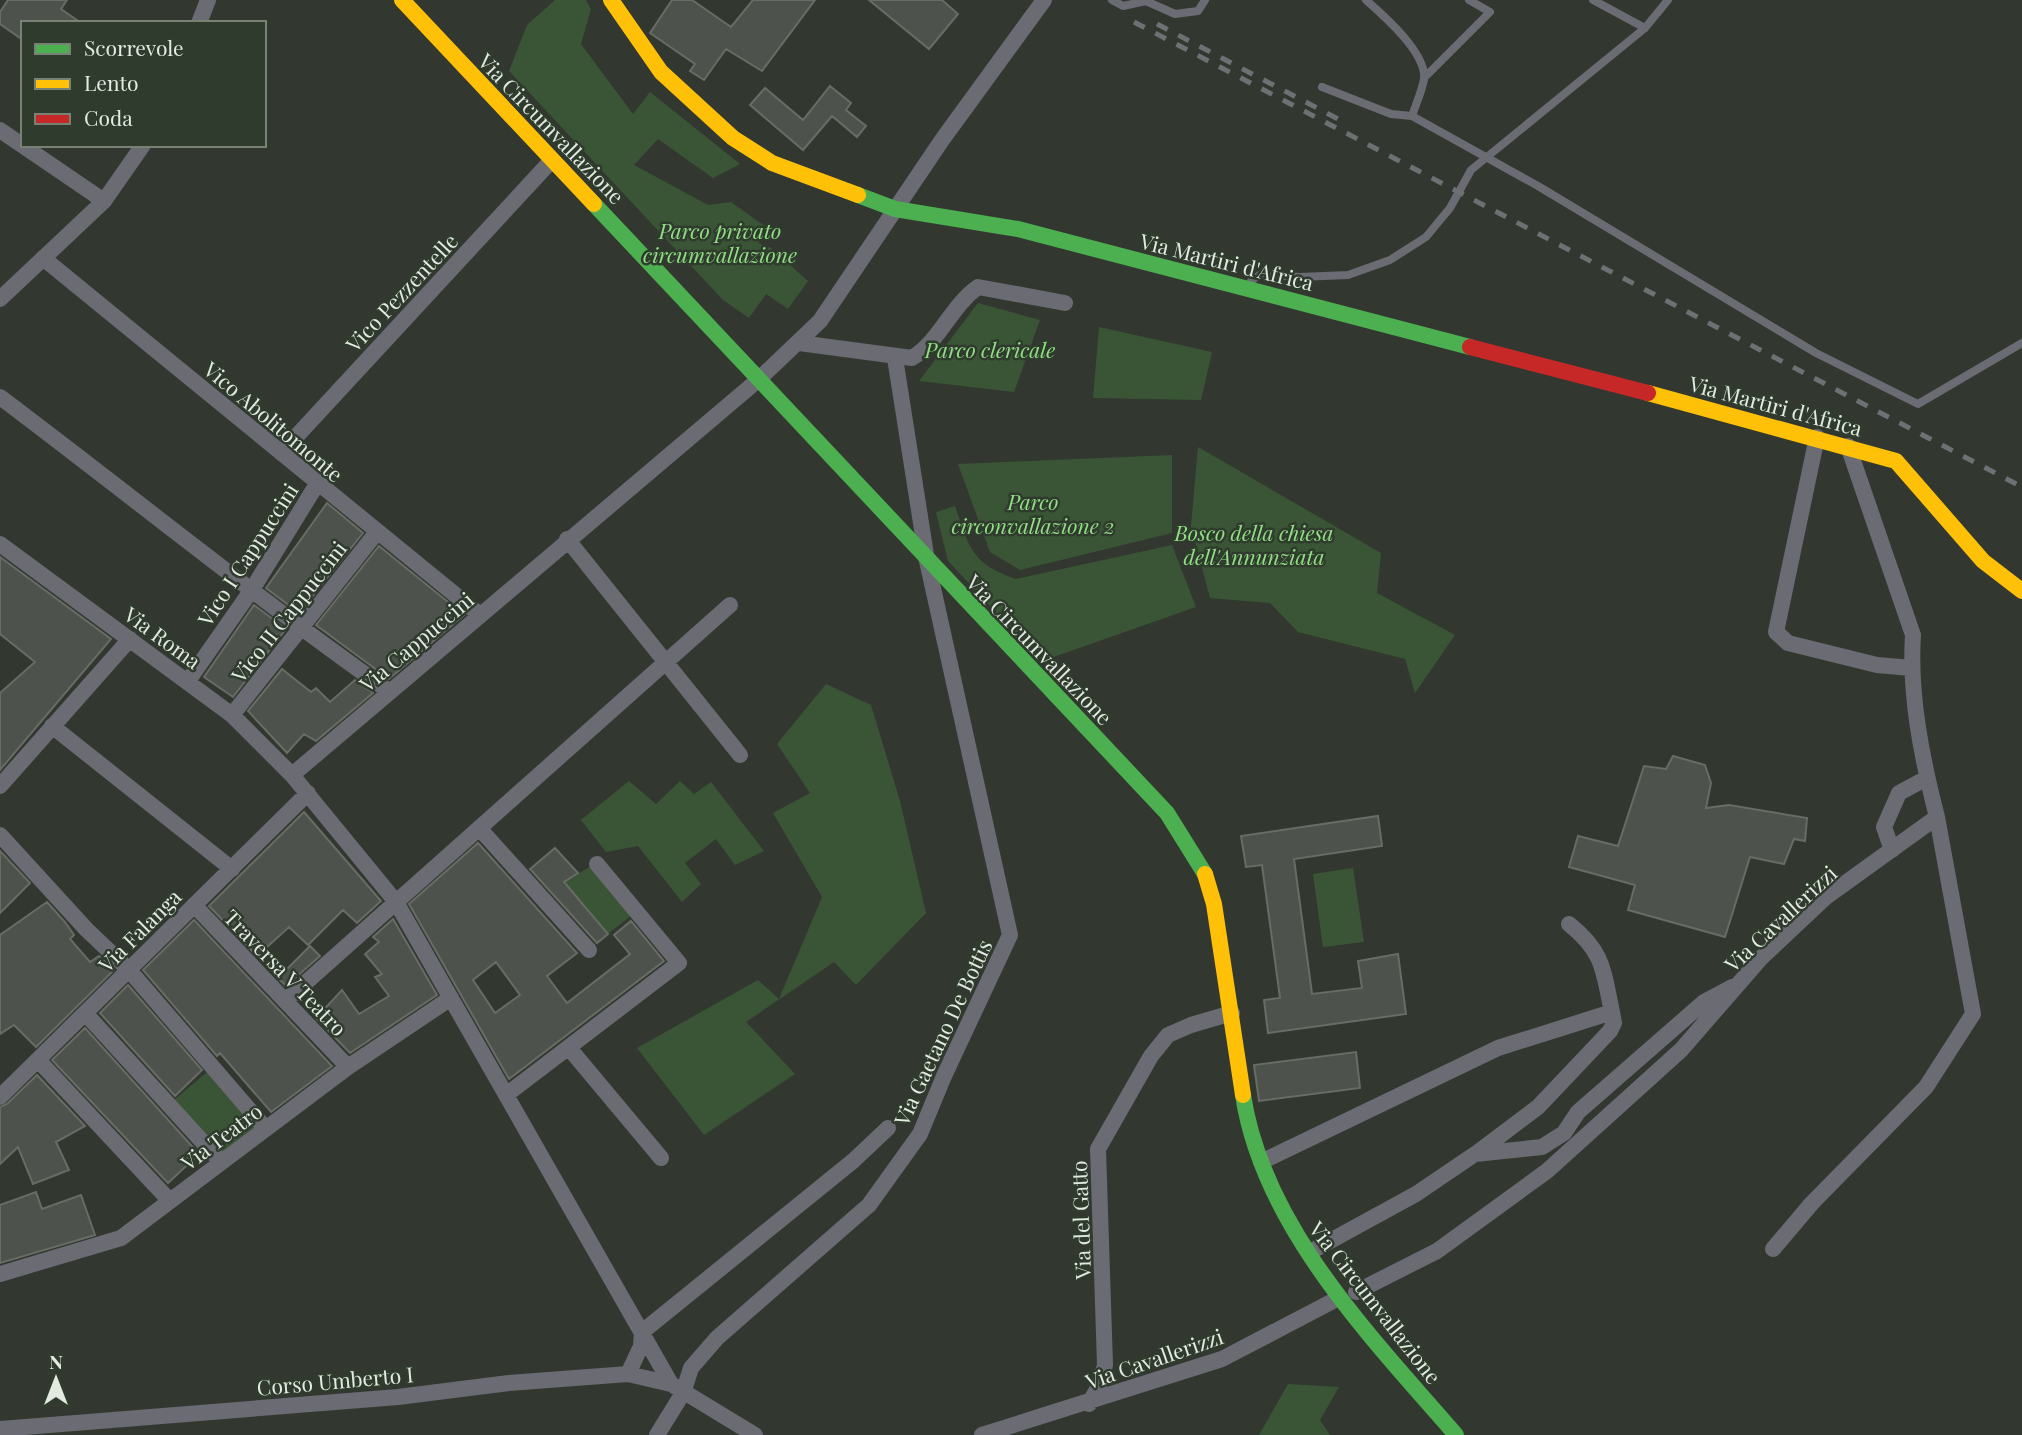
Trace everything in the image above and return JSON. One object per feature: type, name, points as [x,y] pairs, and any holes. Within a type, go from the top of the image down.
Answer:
[{"type":"main road","name":"Via Circumvallazione","points":[[402,0],[1167,813],[1185,836],[1203,867],[1214,904],[1244,1103],[1268,1184],[1290,1225],[1369,1335],[1456,1435]]},
{"type":"main road","name":"Via Martiri d'Africa","points":[[611,0],[661,72],[733,138],[772,163],[895,209],[1018,229],[1817,437],[1896,461],[1983,561],[2022,591]]},
{"type":"street","points":[[200,21],[208,0]]},
{"type":"street","name":"Via Cappuccini","points":[[292,775],[399,687],[567,539],[799,343],[820,321],[895,209],[1044,0]]},
{"type":"street","points":[[0,130],[21,144]]},
{"type":"street","points":[[25,147],[104,201]]},
{"type":"street","points":[[0,299],[104,201],[141,147]]},
{"type":"street","name":"Vico Pezzentelle","points":[[281,453],[552,160]]},
{"type":"street","name":"Vico Abolitomonte","points":[[43,258],[480,615]]},
{"type":"street","points":[[799,343],[895,358],[912,358],[924,351],[961,299],[978,287],[1065,303]]},
{"type":"street","name":"Via Gaetano De Bottis","points":[[657,1435],[677,1388],[717,1338],[869,1205],[920,1134],[1010,935],[927,561],[895,358]]},
{"type":"street","points":[[0,397],[253,588],[302,630],[390,692]]},
{"type":"street","points":[[1817,437],[1776,632],[1788,643],[1877,664],[1911,668]]},
{"type":"street","points":[[1773,1249],[1812,1203],[1926,1087],[1973,1014],[1937,817],[1927,778],[1911,668],[1913,635],[1848,446]]},
{"type":"street","name":"Vico I Cappuccini","points":[[188,681],[253,588],[317,484]]},
{"type":"street","name":"Vico II Cappuccini","points":[[232,715],[377,532]]},
{"type":"street","points":[[567,539],[740,755]]},
{"type":"street","name":"Via Roma","points":[[0,544],[232,715],[308,793],[396,902],[642,1332],[677,1388]]},
{"type":"street","points":[[285,1001],[730,605]]},
{"type":"street","points":[[0,786],[130,639]]},
{"type":"street","points":[[52,726],[232,869]]},
{"type":"street","points":[[1892,850],[1884,827],[1899,793],[1927,778]]},
{"type":"street","name":"Via Falanga","points":[[0,1097],[308,793]]},
{"type":"street","name":"Via Cavallerizzi","points":[[1356,1292],[1437,1251],[1547,1171],[1681,1050],[1760,958],[1826,897],[1937,817]]},
{"type":"street","points":[[479,828],[589,950]]},
{"type":"street","points":[[0,835],[86,929],[129,970],[266,1129]]},
{"type":"street","points":[[506,1095],[679,963],[597,864]]},
{"type":"street","name":"Traversa V Teatro","points":[[194,905],[348,1067]]},
{"type":"street","points":[[1310,1252],[1416,1195],[1475,1154],[1538,1107],[1610,1031],[1614,1023],[1602,964],[1590,941],[1569,923]]},
{"type":"street","points":[[1475,1154],[1542,1147],[1564,1133],[1578,1112],[1704,1002],[1737,985]]},
{"type":"street","name":"Via Teatro","points":[[0,1274],[121,1238],[348,1067],[451,998]]},
{"type":"street","points":[[1261,1162],[1497,1048],[1612,1012]]},
{"type":"street","name":"Via del Gatto","points":[[1089,1404],[1099,1386],[1105,1365],[1098,1149],[1150,1056],[1168,1035],[1232,1013]]},
{"type":"street","points":[[86,1014],[221,1162]]},
{"type":"street","points":[[569,1048],[662,1157]]},
{"type":"street","points":[[38,1060],[170,1201]]},
{"type":"street","points":[[628,1374],[641,1346],[642,1332],[853,1161],[888,1128]]},
{"type":"street","name":"Via Cavallerizzi","points":[[982,1435],[1089,1404],[1222,1359],[1333,1301]]},
{"type":"street","name":"Corso Umberto I","points":[[0,1429],[398,1397],[509,1383],[628,1374],[677,1388]]},
{"type":"street","points":[[677,1388],[755,1435]]},
{"type":"lane","points":[[1112,0],[1123,6],[1146,1],[1175,14],[1198,11],[1205,0]]},
{"type":"lane","points":[[1366,0],[1392,23],[1416,55],[1425,76]]},
{"type":"lane","points":[[1412,116],[1425,76],[1490,12],[1469,0]]},
{"type":"lane","points":[[1593,0],[1645,28]]},
{"type":"lane","points":[[1248,288],[1251,281],[1261,274],[1300,277],[1348,275],[1390,260],[1426,237],[1450,208],[1471,170],[1489,159],[1645,28],[1668,0]]},
{"type":"lane","points":[[1322,87],[1391,114],[1412,116],[1816,353],[1918,404],[2022,343]]},
{"type":"green space","name":"Parco privato circumvallazione","points":[[555,0],[586,0],[591,9],[581,44],[633,114],[650,92],[740,164],[713,178],[658,139],[634,165],[708,205],[731,202],[769,229],[758,243],[771,248],[808,281],[788,309],[766,294],[749,318],[723,300],[509,71],[527,25]]},
{"type":"green space","name":"Parco clericale","points":[[978,303],[1040,320],[1014,392],[919,381]]},
{"type":"green space","points":[[1099,327],[1212,352],[1201,400],[1093,398]]},
{"type":"green space","name":"Bosco della chiesa dell'Annunziata","points":[[1198,447],[1381,553],[1377,593],[1455,635],[1415,693],[1405,659],[1298,632],[1270,603],[1210,598],[1191,526]]},
{"type":"green space","name":"Parco circonvallazione 2","points":[[1172,455],[1172,533],[1020,570],[990,552],[958,464]]},
{"type":"green space","points":[[955,506],[974,552],[989,567],[1016,579],[1172,545],[1196,607],[1042,661],[948,561],[936,512]]},
{"type":"green space","points":[[826,684],[871,705],[900,801],[926,913],[856,985],[834,962],[746,1022],[795,1074],[704,1135],[637,1048],[758,980],[779,999],[822,897],[773,813],[810,793],[777,744]]},
{"type":"green space","points":[[629,781],[656,804],[680,781],[694,794],[711,782],[764,851],[735,865],[716,839],[685,863],[701,884],[682,902],[638,846],[606,852],[581,820]]},
{"type":"green space","points":[[591,866],[633,914],[608,934],[564,882]]},
{"type":"green space","points":[[1353,868],[1364,942],[1323,947],[1313,874]]},
{"type":"green space","points":[[212,1068],[266,1129],[221,1162],[169,1104]]},
{"type":"green space","points":[[1288,1384],[1339,1387],[1320,1420],[1330,1435],[1259,1435]]},
{"type":"building","points":[[8,0],[67,0],[61,9],[78,21],[21,21],[21,39],[0,24],[0,12]]},
{"type":"building","points":[[672,0],[692,0],[731,27],[753,0],[815,0],[762,71],[726,49],[704,80],[690,71],[695,64],[650,33]]},
{"type":"building","points":[[869,0],[942,0],[958,14],[929,49]]},
{"type":"building","points":[[830,86],[851,103],[846,110],[866,126],[857,137],[832,116],[803,150],[750,105],[765,88],[803,120]]},
{"type":"building","points":[[327,503],[363,533],[299,613],[266,588]]},
{"type":"building","points":[[379,546],[464,615],[389,679],[316,625]]},
{"type":"building","points":[[0,557],[111,639],[0,770],[0,693],[35,662],[0,634]]},
{"type":"building","points":[[254,605],[286,629],[233,697],[204,677]]},
{"type":"building","points":[[282,669],[311,692],[316,688],[330,702],[355,680],[373,693],[316,741],[304,734],[287,753],[248,711]]},
{"type":"building","points":[[1673,756],[1705,765],[1711,783],[1706,808],[1729,805],[1807,818],[1805,841],[1794,839],[1784,864],[1750,857],[1725,937],[1628,910],[1635,885],[1569,867],[1578,836],[1618,846],[1644,766],[1666,769]]},
{"type":"building","points":[[304,812],[381,901],[357,923],[343,910],[308,945],[289,927],[257,956],[209,906]]},
{"type":"building","points":[[1378,816],[1382,846],[1294,859],[1312,994],[1362,988],[1358,961],[1398,954],[1406,1014],[1268,1033],[1264,1000],[1280,998],[1262,865],[1246,867],[1241,836]]},
{"type":"building","points":[[478,843],[577,953],[547,976],[567,1003],[630,954],[614,935],[631,921],[664,961],[509,1079],[409,904]],"holes":[[[496,962],[520,995],[495,1013],[473,980]]]},
{"type":"building","points":[[555,848],[578,873],[564,882],[608,934],[597,943],[530,869]]},
{"type":"building","points":[[0,851],[30,883],[0,913]]},
{"type":"building","points":[[47,902],[65,922],[74,935],[70,939],[90,962],[99,956],[114,970],[36,1047],[14,1025],[0,1034],[0,935]]},
{"type":"building","points":[[393,919],[437,995],[350,1053],[316,1018],[342,990],[359,1014],[389,996],[375,977],[382,974],[365,954],[379,942],[373,937]]},
{"type":"building","points":[[194,920],[332,1066],[271,1112],[220,1053],[217,1056],[143,970]]},
{"type":"building","points":[[310,946],[320,956],[286,986],[278,978]]},
{"type":"building","points":[[128,985],[202,1070],[175,1096],[100,1013]]},
{"type":"building","points":[[85,1028],[199,1154],[168,1183],[52,1060]]},
{"type":"building","points":[[1356,1052],[1360,1088],[1259,1101],[1254,1065]]},
{"type":"building","points":[[37,1075],[85,1126],[56,1142],[69,1170],[33,1184],[18,1147],[0,1164],[0,1107],[7,1104]]},
{"type":"building","points":[[36,1192],[42,1209],[81,1195],[95,1235],[0,1263],[0,1205]]},
{"type":"railway","points":[[1134,22],[2022,487]]},
{"type":"railway","points":[[1157,24],[1340,120]]},
{"type":"traffic: fast","points":[[858,195],[895,209],[1018,229],[1470,347]]},
{"type":"traffic: fast","points":[[594,204],[1167,813],[1205,874]]},
{"type":"traffic: fast","points":[[1243,1095],[1254,1144],[1273,1190],[1297,1235],[1357,1320],[1456,1435]]},
{"type":"traffic: slow","points":[[402,0],[594,204]]},
{"type":"traffic: slow","points":[[611,0],[661,72],[733,138],[772,163],[858,195]]},
{"type":"traffic: slow","points":[[1648,393],[1896,461],[1983,561],[2022,591]]},
{"type":"traffic: slow","points":[[1205,874],[1214,904],[1243,1095]]},
{"type":"traffic: jam","points":[[1470,347],[1648,393]]}]
